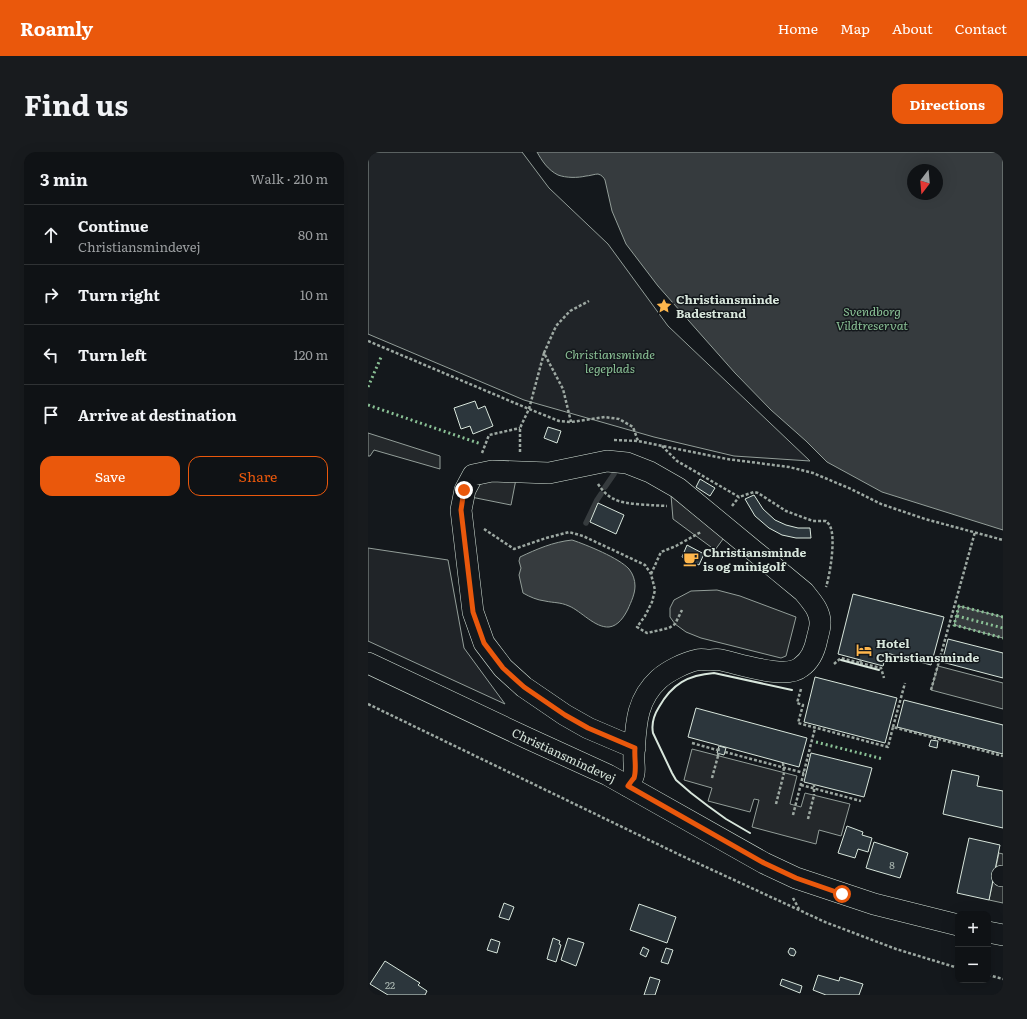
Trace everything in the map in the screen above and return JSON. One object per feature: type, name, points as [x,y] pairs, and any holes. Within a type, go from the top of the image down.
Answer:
[{"type":"street","points":[[628,786],[634,778],[635,771],[634,755],[635,748],[636,728],[638,714],[644,698],[651,687],[675,668],[698,660],[719,660],[775,672],[789,672],[801,668],[810,658],[816,646],[820,622],[819,614],[815,605],[804,592],[678,488],[650,472],[627,463],[607,461],[549,473],[492,471],[473,476],[464,490],[461,510],[473,612],[484,643],[503,668],[524,687],[565,715],[588,728],[635,748]]},
{"type":"street","name":"Christiansmindevej","points":[[368,663],[608,775],[764,863],[796,878],[874,904],[955,924]]},
{"type":"street","points":[[991,933],[1003,935]]},
{"type":"path","points":[[520,455],[520,428],[529,410],[544,353],[556,326],[570,311],[589,301]]},
{"type":"path","points":[[368,341],[529,410],[559,421],[571,422],[605,417],[619,419],[632,427],[638,441],[727,459],[789,467],[813,473],[851,489],[881,504],[925,519],[1003,540]]},
{"type":"path","points":[[544,353],[563,389],[571,422]]},
{"type":"path","points":[[482,451],[489,436],[520,428]]},
{"type":"path","points":[[661,446],[677,462],[739,497]]},
{"type":"path","points":[[592,464],[594,478],[602,490],[614,499],[621,502],[672,506],[684,493]]},
{"type":"path","points":[[731,508],[739,497],[754,492],[786,511],[813,521],[826,522],[830,526],[833,541],[828,582]]},
{"type":"path","points":[[462,515],[514,549],[569,532],[583,536],[645,565],[651,574],[655,590],[652,602],[645,616],[637,627],[647,633],[669,628],[674,624],[682,610]]},
{"type":"path","points":[[931,690],[975,532]]},
{"type":"path","points":[[651,574],[661,552],[676,546]]},
{"type":"path","points":[[834,664],[841,658],[860,661],[881,668],[884,678]]},
{"type":"path","points":[[801,689],[797,703],[803,705],[798,723],[888,747],[905,683]]},
{"type":"path","points":[[368,704],[680,855],[825,922],[896,949],[955,967]]},
{"type":"path","points":[[793,815],[815,728]]},
{"type":"path","points":[[894,728],[1003,756]]},
{"type":"path","points":[[692,743],[717,750]]},
{"type":"path","points":[[712,778],[719,746]]},
{"type":"path","points":[[725,752],[804,773]]},
{"type":"path","points":[[776,804],[784,773],[783,763]]},
{"type":"path","points":[[808,819],[814,795],[814,784]]},
{"type":"path","points":[[801,785],[861,801]]},
{"type":"path","points":[[991,976],[1003,978]]},
{"type":"green space","name":"Christiansminde legeplads","points":[[368,152],[522,152],[549,188],[608,244],[668,326],[810,461],[734,456],[654,437],[524,400],[368,334]]},
{"type":"green space","points":[[368,548],[448,560],[464,648],[505,704],[368,641]]},
{"type":"shaded area","name":"Svendborg Vildtreservat","points":[[537,152],[1003,152],[1003,530],[882,492],[827,462],[771,410],[735,373],[658,286],[626,244],[612,211],[603,177],[598,174],[583,177],[565,177],[554,173],[543,162]]},
{"type":"shaded area","points":[[368,433],[440,456],[440,469],[374,450],[370,456],[368,456]]},
{"type":"shaded area","points":[[488,478],[516,479],[511,505],[471,497],[478,486]]},
{"type":"shaded area","points":[[671,495],[726,535],[715,550],[673,519]]},
{"type":"shaded area","points":[[572,540],[611,556],[629,569],[632,573],[635,584],[634,595],[625,615],[615,625],[604,627],[593,622],[574,608],[560,603],[539,600],[523,593],[519,575],[521,568],[519,561],[520,557],[545,546]]},
{"type":"shaded area","points":[[717,590],[740,596],[796,617],[786,656],[781,658],[701,638],[686,632],[675,624],[670,617],[670,608],[674,600],[691,591]]},
{"type":"shaded area","points":[[959,606],[1003,617],[1003,638],[954,625]]},
{"type":"shaded area","points":[[938,666],[1003,683],[1003,709],[931,690]]},
{"type":"shaded area","points":[[692,749],[797,776],[790,804],[801,807],[805,793],[850,804],[841,836],[819,830],[816,844],[752,827],[759,800],[754,799],[750,812],[708,801],[712,788],[684,780]]},
{"type":"shaded area","points":[[999,853],[1003,854],[1003,903],[989,900]]},
{"type":"building","points":[[475,401],[478,409],[485,406],[493,426],[473,434],[470,426],[461,429],[454,408]]},
{"type":"building","points":[[548,427],[561,431],[557,443],[544,438]]},
{"type":"building","points":[[700,479],[715,488],[710,496],[696,487]]},
{"type":"building","points":[[754,495],[763,509],[775,520],[798,528],[810,528],[811,538],[796,538],[782,535],[769,528],[755,516],[745,499]]},
{"type":"building","points":[[598,503],[624,515],[616,534],[590,522]]},
{"type":"building","points":[[687,545],[704,554],[699,565],[682,557]]},
{"type":"building","points":[[853,594],[944,617],[931,665],[887,653],[883,666],[838,654]]},
{"type":"building","points":[[948,639],[1003,653],[1003,678],[942,662]]},
{"type":"building","points":[[815,677],[897,698],[885,743],[804,722]]},
{"type":"building","points":[[904,700],[1003,725],[1003,754],[897,727]]},
{"type":"building","points":[[696,708],[807,738],[799,767],[688,737]]},
{"type":"building","points":[[931,740],[938,741],[937,748],[929,746]]},
{"type":"building","points":[[719,746],[726,748],[724,755],[717,753]]},
{"type":"building","points":[[811,753],[872,768],[864,797],[804,782]]},
{"type":"building","points":[[952,770],[979,776],[977,786],[1003,791],[1003,828],[943,814]]},
{"type":"building","points":[[847,826],[863,832],[862,835],[872,838],[868,852],[858,849],[855,858],[838,853]]},
{"type":"building","points":[[969,838],[1000,845],[989,900],[957,893]]},
{"type":"building","points":[[874,842],[908,853],[900,878],[866,868]]},
{"type":"building","points":[[504,903],[514,907],[509,920],[499,917]]},
{"type":"building","points":[[639,904],[676,917],[667,943],[630,930]]},
{"type":"building","points":[[553,938],[560,941],[559,944],[561,945],[556,962],[547,959]]},
{"type":"building","points":[[568,938],[584,943],[576,966],[561,960]]},
{"type":"building","points":[[491,939],[500,942],[497,953],[487,950]]},
{"type":"building","points":[[643,947],[649,950],[646,957],[640,954]]},
{"type":"building","points":[[666,948],[673,950],[668,964],[661,962]]},
{"type":"building","points":[[790,948],[794,949],[796,952],[794,956],[790,955],[788,952]]},
{"type":"building","points":[[385,961],[420,983],[418,985],[427,991],[425,995],[388,995],[370,984]]},
{"type":"building","points":[[818,975],[839,981],[840,977],[863,984],[859,995],[826,995],[813,990]]},
{"type":"building","points":[[650,977],[660,980],[655,995],[644,995]]},
{"type":"building","points":[[782,979],[802,986],[800,993],[780,985]]},
{"type":"waterway","points":[[605,487],[614,474]]},
{"type":"waterway","points":[[586,523],[601,494]]},
{"type":"hedge","points":[[368,387],[382,355]]},
{"type":"hedge","points":[[368,405],[481,444]]},
{"type":"hedge","points":[[1003,617],[959,606],[954,625],[1003,638]]},
{"type":"hedge","points":[[957,616],[1003,628]]},
{"type":"hedge","points":[[816,742],[883,759]]},
{"type":"wall","points":[[841,660],[879,670]]},
{"type":"wall","points":[[750,833],[726,819],[676,780],[653,733],[653,719],[669,692],[682,682],[705,674],[714,673],[792,690]]},
{"type":"place","name":"Christiansminde Badestrand","points":[[664,306]]},
{"type":"place","name":"Christiansminde is og minigolf","points":[[691,559]]},
{"type":"place","name":"Hotel Christiansminde","points":[[864,650]]},
{"type":"route","points":[[464,490],[461,510],[473,612],[484,643],[503,668],[524,687],[565,715],[588,728],[635,748],[634,778],[628,786],[764,863],[796,878],[842,894]]}]
